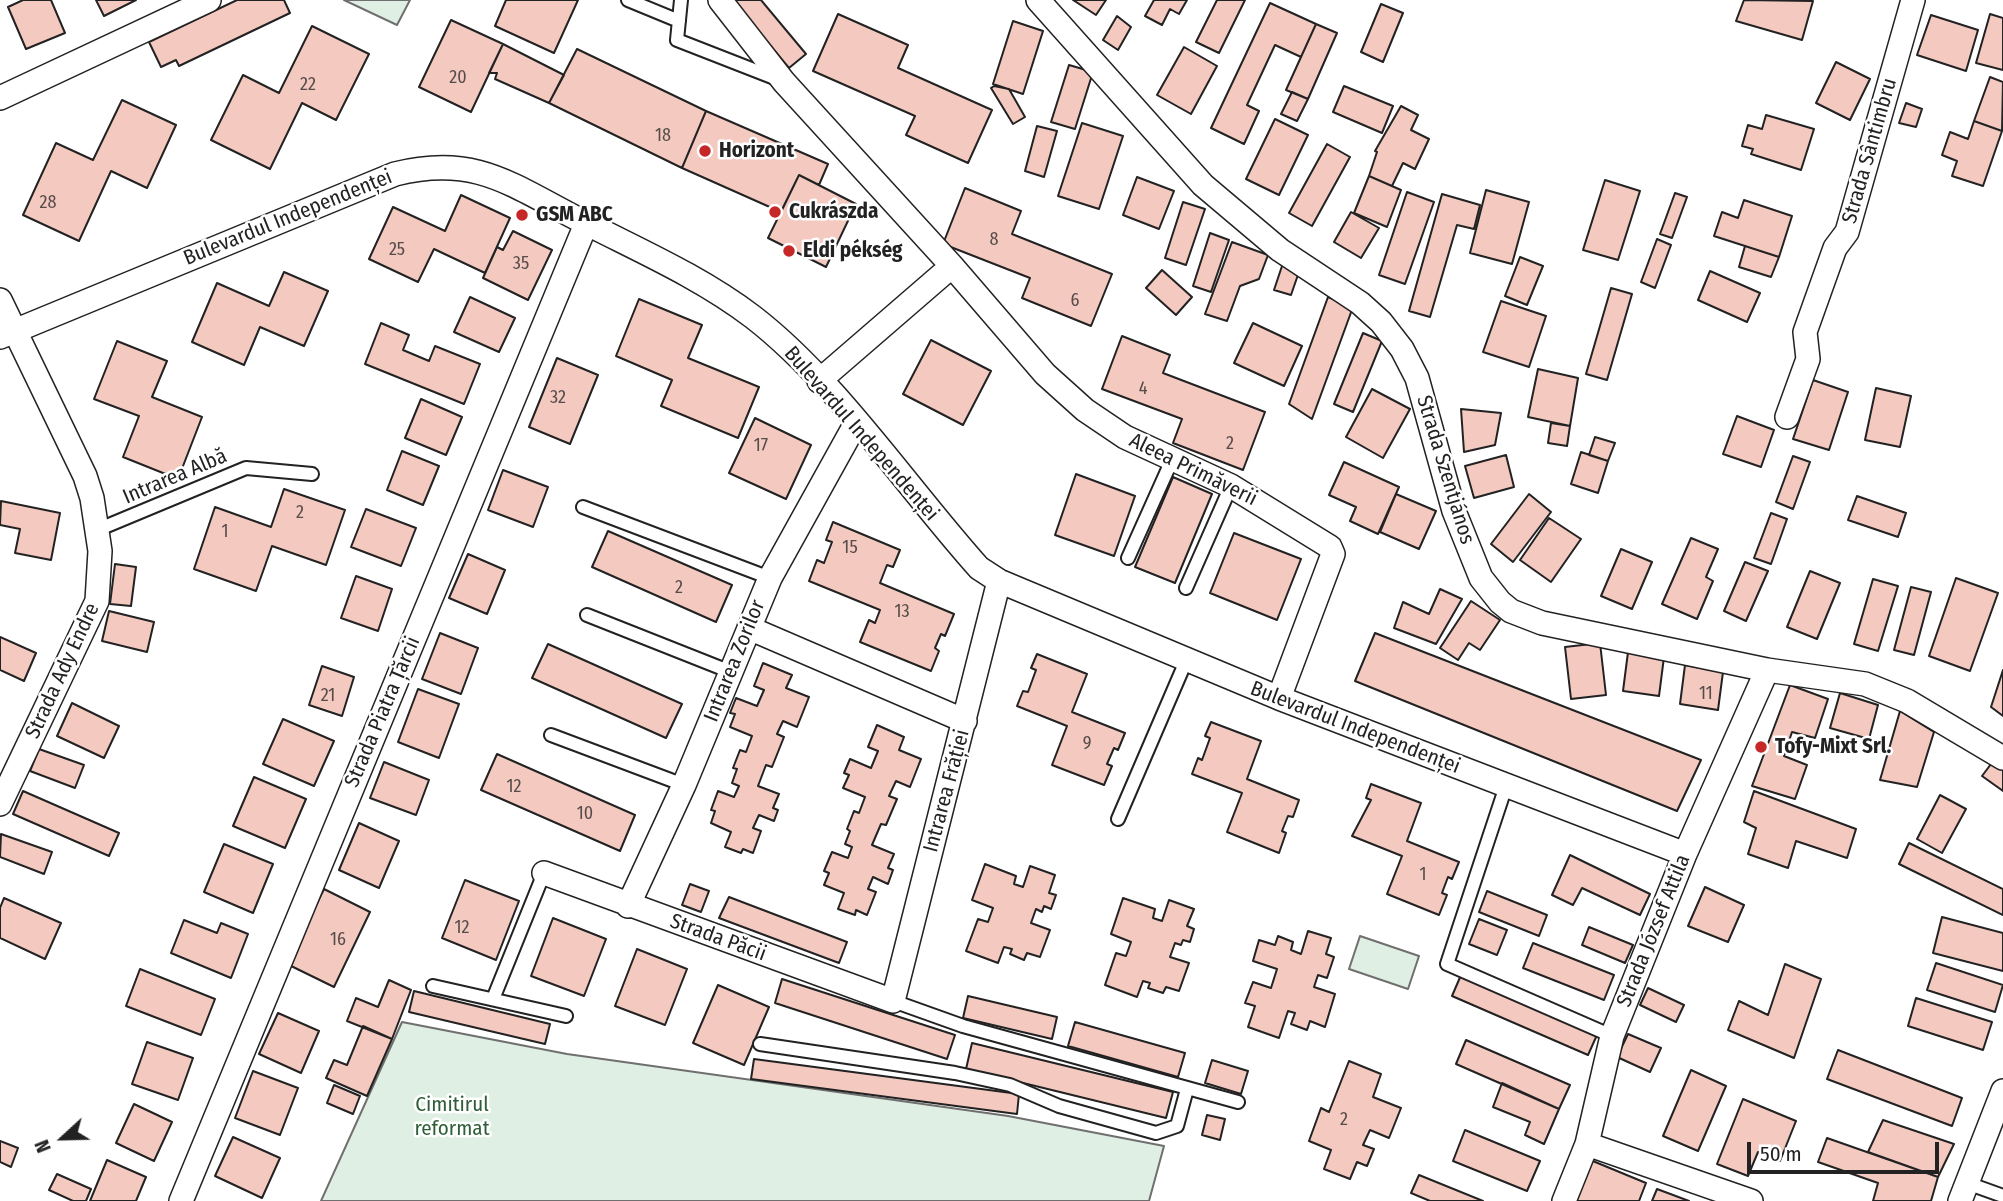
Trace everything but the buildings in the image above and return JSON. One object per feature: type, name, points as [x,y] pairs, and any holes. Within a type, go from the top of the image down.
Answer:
[{"type":"street","points":[[0,99],[209,0]]},
{"type":"street","name":"Aleea Primăverii","points":[[720,0],[784,82],[952,266],[1045,374],[1085,410],[1125,437],[1231,485],[1323,541],[1333,554],[1279,698]]},
{"type":"street","name":"Strada Szentjános","points":[[1038,0],[1203,185],[1280,250],[1360,303],[1402,349],[1424,397],[1454,511],[1481,578],[1500,602],[1523,617],[1542,623],[1767,670],[1865,684],[1907,701],[2003,758]]},
{"type":"street","name":"Strada Sântimbru","points":[[1787,417],[1808,359],[1805,332],[1835,248],[1847,233],[1913,0]]},
{"type":"street","name":"Bulevardul Independenței","points":[[8,334],[363,184],[420,168],[454,166],[494,176],[696,277],[754,318],[820,382],[979,568],[999,581],[1186,662],[1685,854]]},
{"type":"street","name":"Strada Piatra Țărcii","points":[[181,1201],[586,224]]},
{"type":"street","points":[[820,382],[952,266]]},
{"type":"street","name":"Strada Ady Endre","points":[[0,300],[8,334],[85,476],[100,551],[97,601],[0,804]]},
{"type":"street","name":"Intrarea Zorilor","points":[[628,906],[684,785],[769,578],[856,423]]},
{"type":"street","name":"Intrarea Frăției","points":[[892,1001],[999,581]]},
{"type":"street","points":[[749,628],[965,721]]},
{"type":"street","name":"Strada József Attila","points":[[1564,1201],[1587,1144],[1612,1036],[1685,854],[1767,670]]},
{"type":"street","name":"Strada Păcii","points":[[544,873],[892,1001]]},
{"type":"street","points":[[1964,1192],[2003,1091]]},
{"type":"street","points":[[1587,1144],[1751,1201]]},
{"type":"lane","points":[[628,0],[679,21]]},
{"type":"lane","points":[[681,0],[677,40],[784,82]]},
{"type":"lane","points":[[1128,558],[1172,460]]},
{"type":"lane","name":"Intrarea Albă","points":[[96,530],[246,468],[312,474]]},
{"type":"lane","points":[[1186,588],[1231,485]]},
{"type":"lane","points":[[583,508],[769,578]]},
{"type":"lane","points":[[587,615],[731,672]]},
{"type":"lane","points":[[1118,819],[1186,662]]},
{"type":"lane","points":[[551,735],[684,785]]},
{"type":"lane","points":[[1506,786],[1447,964],[1612,1036]]},
{"type":"lane","points":[[493,999],[544,873]]},
{"type":"lane","points":[[433,986],[566,1016]]},
{"type":"lane","points":[[892,1001],[963,1026],[1238,1102]]},
{"type":"lane","points":[[760,1044],[955,1073],[1010,1085],[1059,1106],[1156,1133],[1177,1126],[1187,1089]]},
{"type":"lane","points":[[1964,1192],[2003,1196]]},
{"type":"green space","points":[[344,0],[410,0],[397,25]]},
{"type":"green space","points":[[1360,936],[1419,956],[1408,989],[1349,969]]},
{"type":"green space","name":"Cimitirul reformat","points":[[402,1022],[567,1054],[1008,1116],[1164,1146],[1149,1201],[321,1201]]},
{"type":"place","name":"Horizont","points":[[705,151]]},
{"type":"place","name":"Cukrászda","points":[[775,212]]},
{"type":"place","name":"GSM ABC","points":[[522,215]]},
{"type":"place","name":"Eldi pékség","points":[[789,251]]},
{"type":"place","name":"Tofy-Mixt Srl.","points":[[1761,747]]}]
